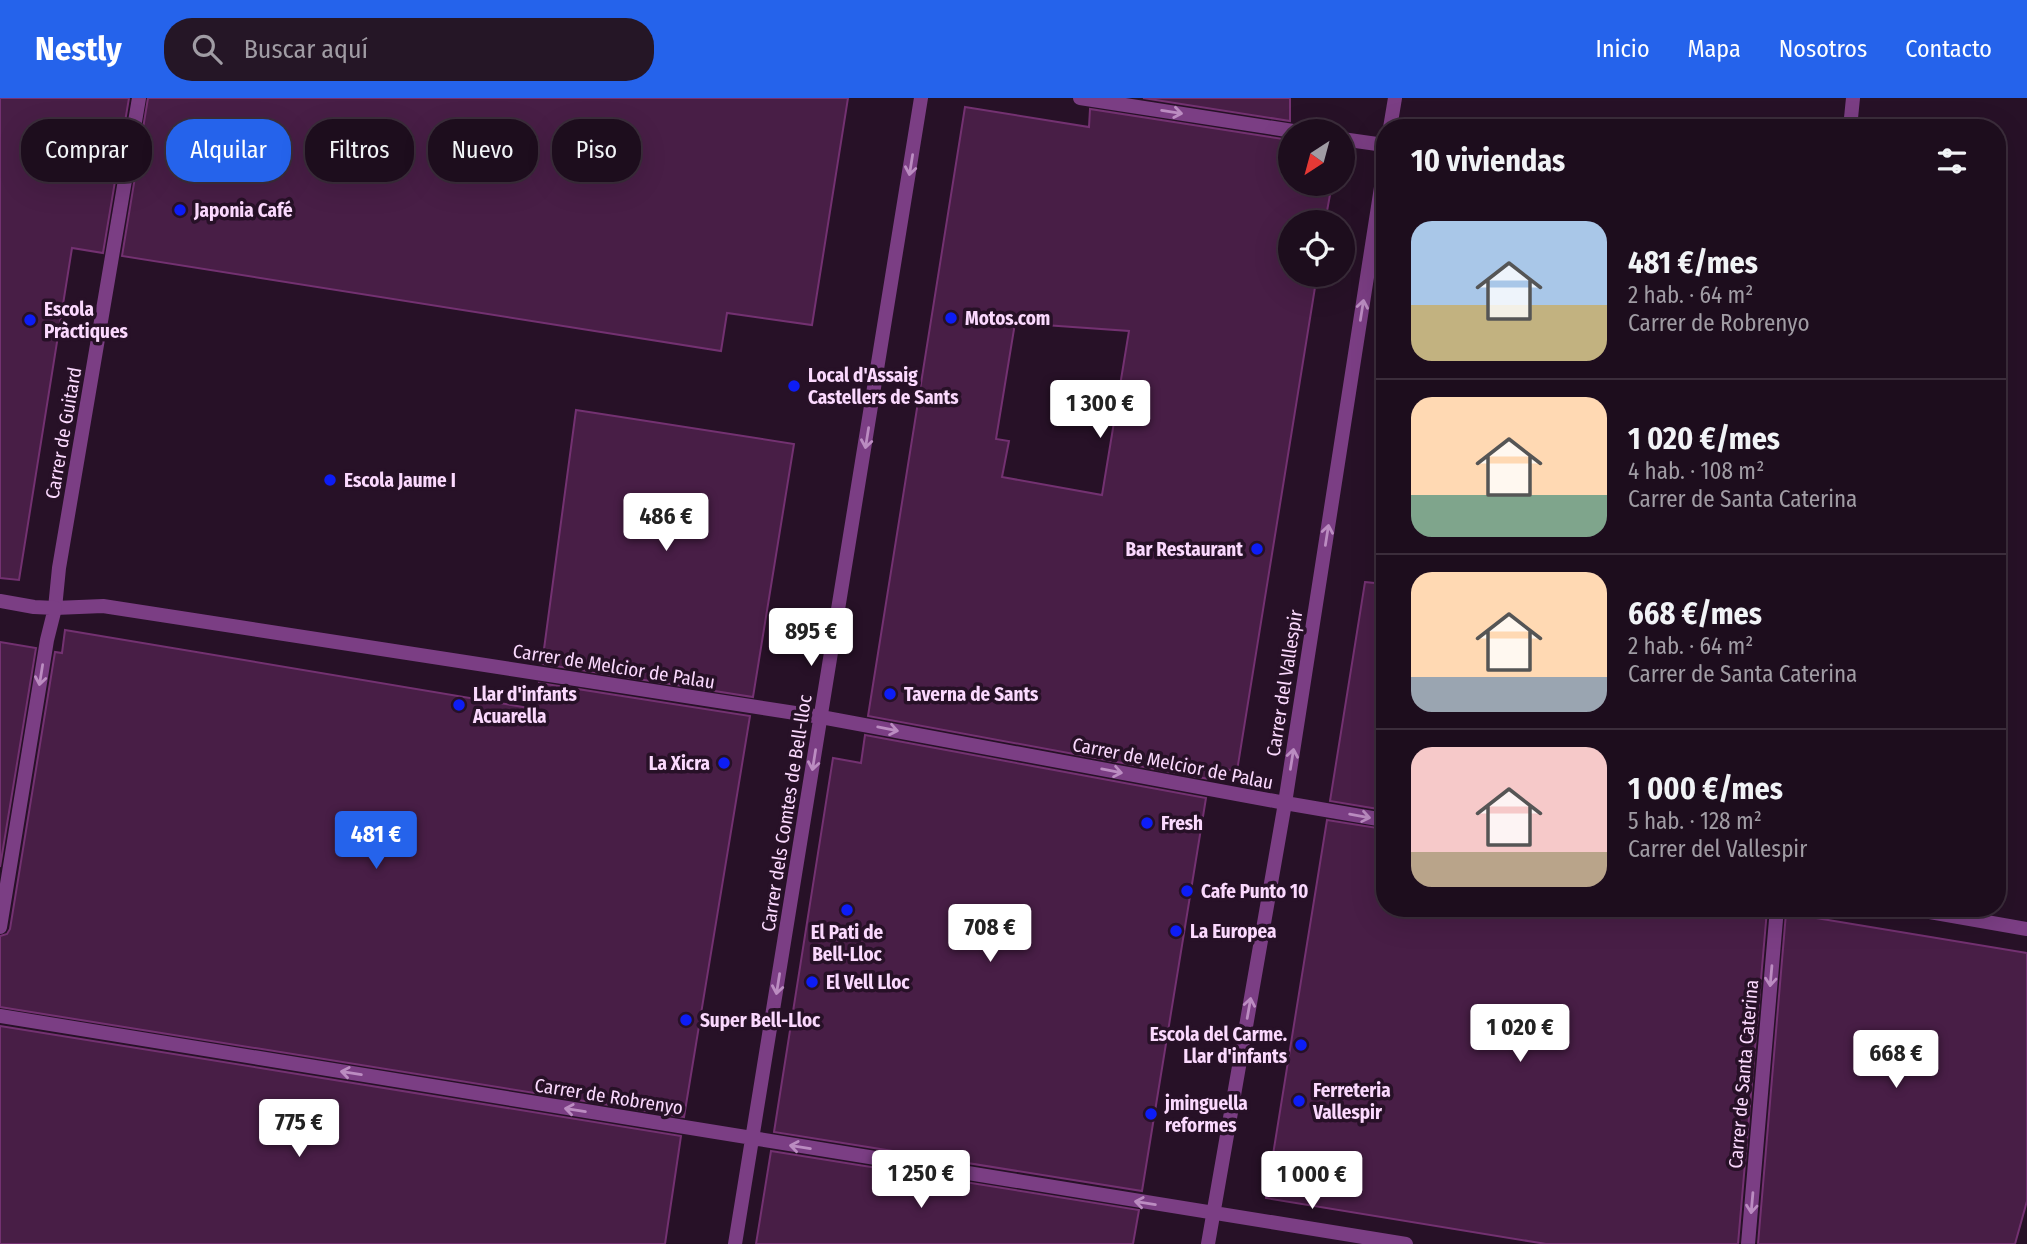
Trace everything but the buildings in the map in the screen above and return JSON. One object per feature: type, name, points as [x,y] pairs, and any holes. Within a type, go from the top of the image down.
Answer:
[{"type":"street","name":"Carrer de Guitard","points":[[0,927],[139,98]]},
{"type":"street","name":"Carrer dels Comtes de Bell-lloc","points":[[735,1244],[921,98]]},
{"type":"street","points":[[1080,98],[1278,129]]},
{"type":"street","points":[[1392,119],[1395,98]]},
{"type":"street","points":[[1851,119],[1853,98]]},
{"type":"street","points":[[1355,141],[1376,144]]},
{"type":"street","name":"Carrer del Vallespir","points":[[1208,1244],[1285,803],[1376,218]]},
{"type":"street","name":"Carrer de Melcior de Palau","points":[[0,601],[55,608],[103,607],[821,717],[1376,819]]},
{"type":"street","name":"Carrer de Santa Caterina","points":[[1748,1244],[1776,917]]},
{"type":"street","points":[[1959,917],[2027,929]]},
{"type":"street","name":"Carrer de Robrenyo","points":[[0,1016],[1406,1244]]},
{"type":"place","name":"Japonia Café","points":[[180,210]]},
{"type":"place","name":"Motos.com","points":[[951,318]]},
{"type":"place","name":"Escola Pràctiques","points":[[30,320]]},
{"type":"place","name":"Local d'Assaig Castellers de Sants","points":[[794,386]]},
{"type":"place","name":"Escola Jaume I","points":[[330,480]]},
{"type":"place","name":"Bar Restaurant","points":[[1257,549]]},
{"type":"place","name":"Taverna de Sants","points":[[890,694]]},
{"type":"place","name":"Llar d'infants Acuarella","points":[[459,705]]},
{"type":"place","name":"La Xicra","points":[[724,763]]},
{"type":"place","name":"Fresh","points":[[1147,823]]},
{"type":"place","name":"Cafe Punto 10","points":[[1187,891]]},
{"type":"place","name":"El Pati de Bell-Lloc","points":[[847,910]]},
{"type":"place","name":"La Europea","points":[[1176,931]]},
{"type":"place","name":"El Vell Lloc","points":[[812,982]]},
{"type":"place","name":"Super Bell-Lloc","points":[[686,1020]]},
{"type":"place","name":"Escola del Carme. Llar d'infants","points":[[1301,1045]]},
{"type":"place","name":"Ferreteria Vallespir","points":[[1299,1101]]},
{"type":"place","name":"jminguella reformes","points":[[1151,1114]]}]
